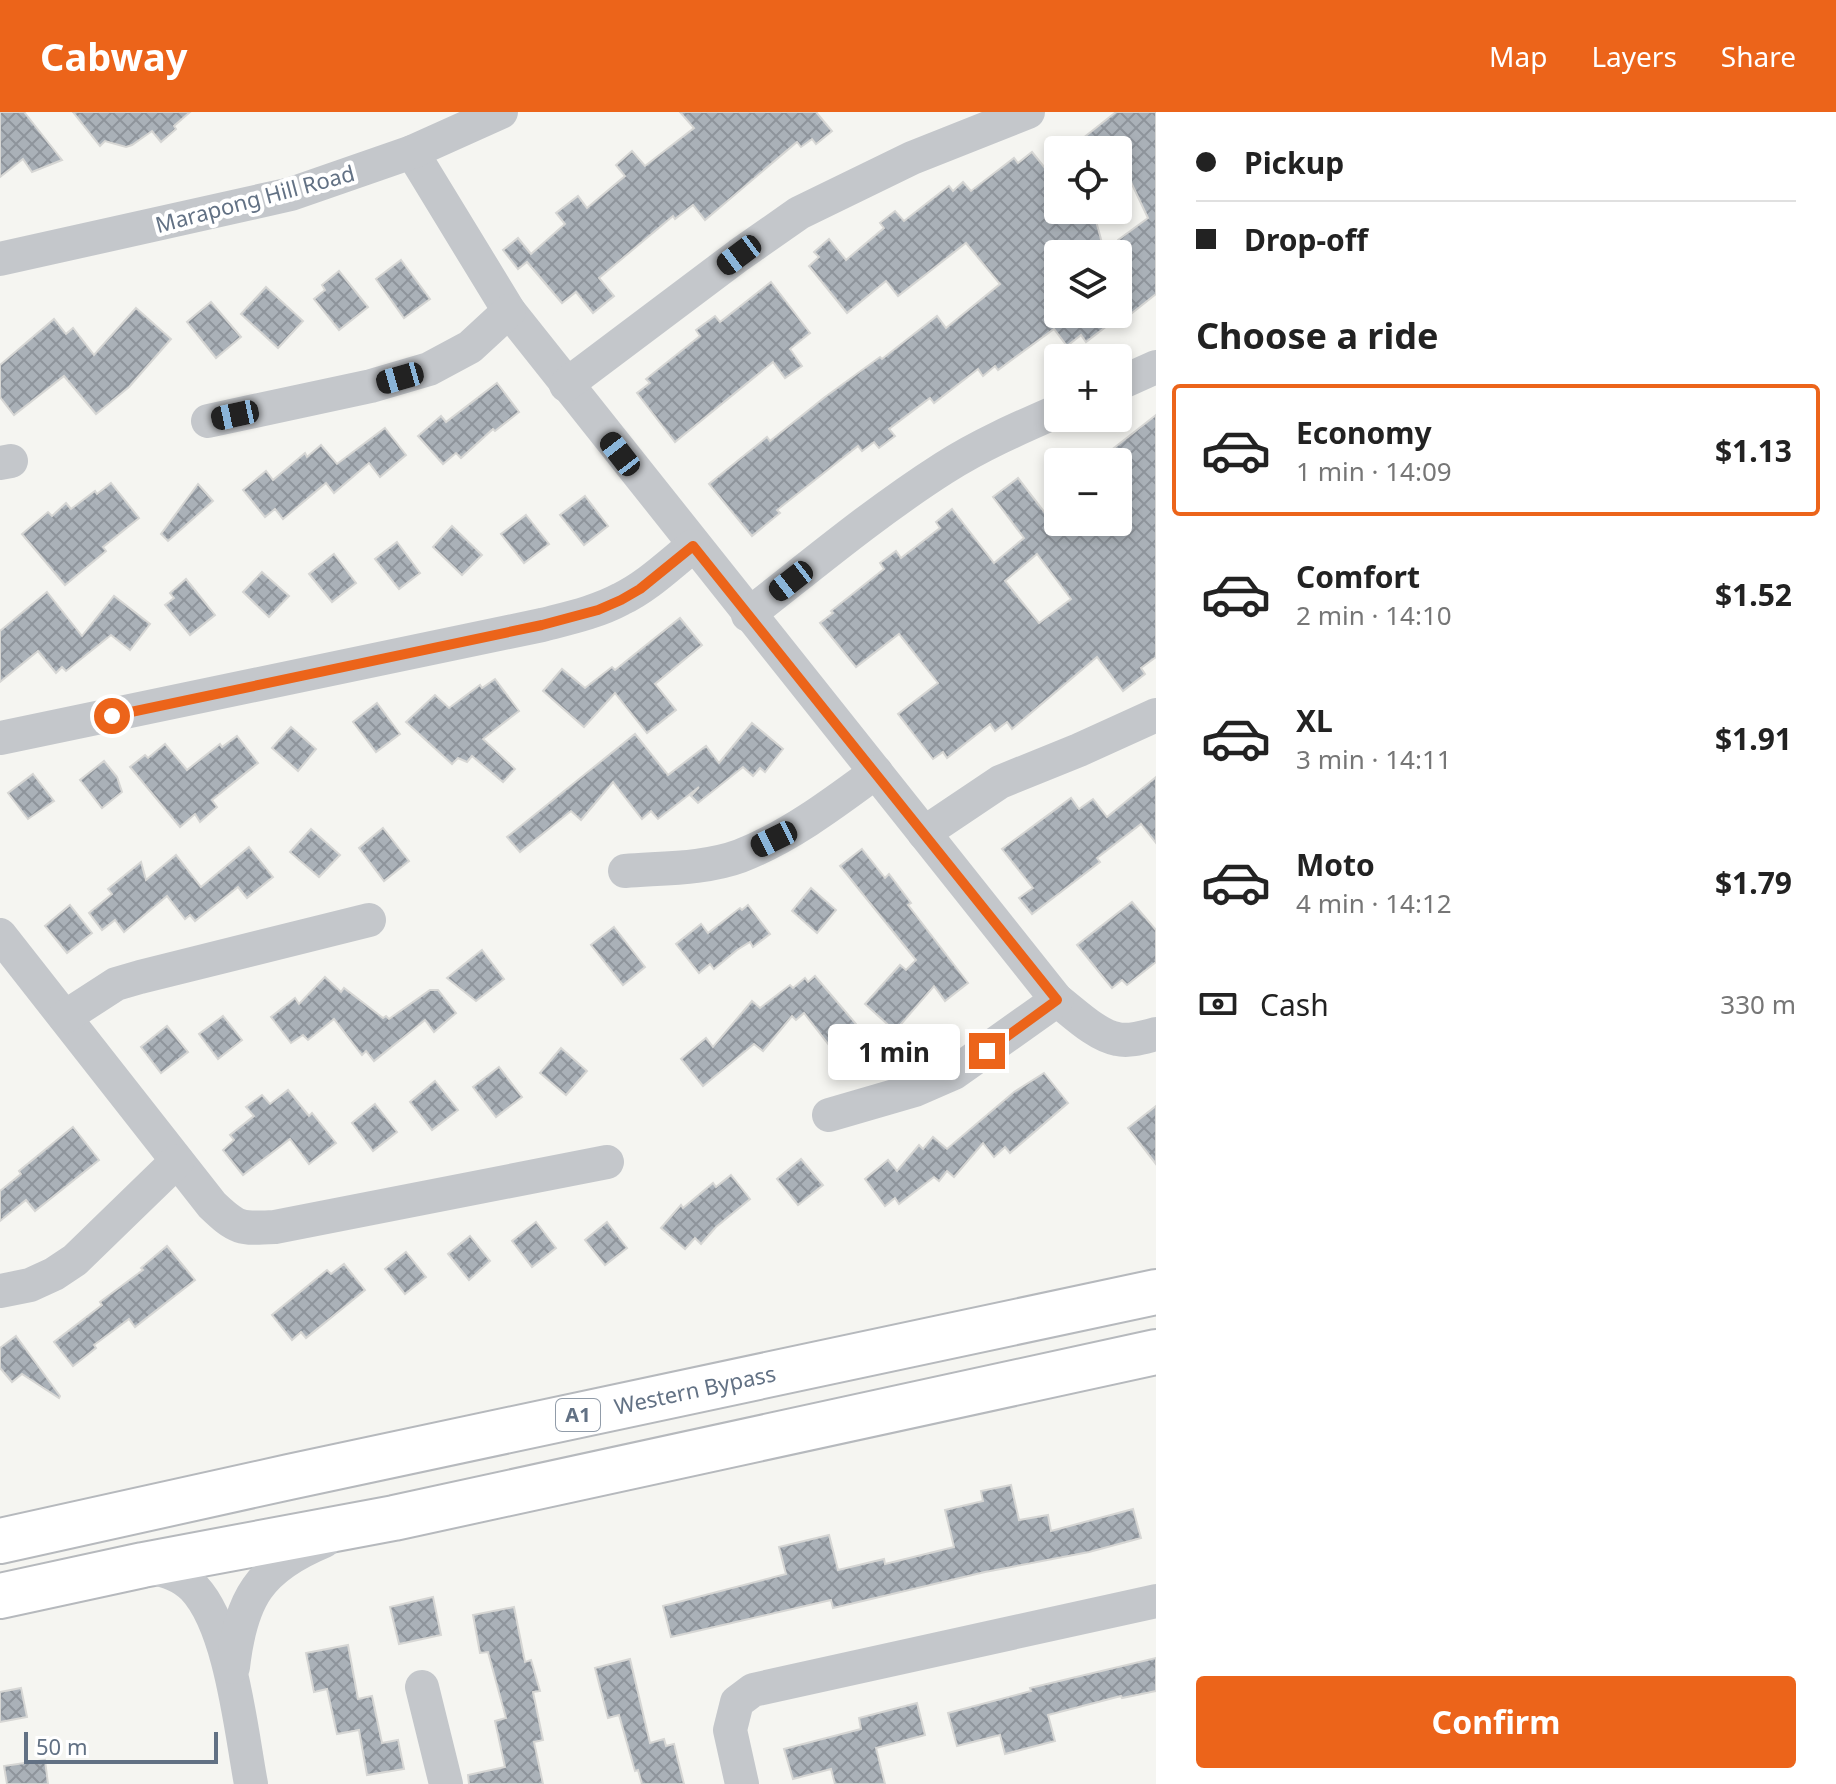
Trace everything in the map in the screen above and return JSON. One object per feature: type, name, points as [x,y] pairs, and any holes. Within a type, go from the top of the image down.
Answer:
[{"type":"highway","name":"Western Bypass","points":[[0,1541],[1156,1292]]},
{"type":"highway","points":[[0,1596],[143,1565],[394,1518],[1156,1352]]},
{"type":"street","name":"Marapong Hill Road","points":[[0,259],[291,194],[412,152],[501,112]]},
{"type":"street","points":[[566,385],[799,213],[912,158],[1028,112]]},
{"type":"street","points":[[412,152],[509,311],[1057,1000],[1097,1029],[1117,1039],[1156,1034]]},
{"type":"street","points":[[208,421],[371,386],[429,369],[470,347],[509,311]]},
{"type":"street","points":[[1132,378],[1156,367]]},
{"type":"street","points":[[748,615],[876,515],[944,468],[991,441],[1044,417]]},
{"type":"street","points":[[0,738],[542,625],[598,610],[640,589],[693,546]]},
{"type":"street","points":[[924,833],[1000,782],[1156,715]]},
{"type":"street","points":[[625,871],[706,864],[739,857],[831,805],[876,772]]},
{"type":"street","points":[[65,1017],[116,984],[369,920]]},
{"type":"street","points":[[1,939],[212,1205],[230,1222],[246,1229],[275,1227],[607,1162]]},
{"type":"street","points":[[829,1115],[915,1090],[954,1073],[1057,1000]]},
{"type":"street","points":[[0,1291],[30,1285],[75,1260],[177,1161]]},
{"type":"street","points":[[231,1679],[241,1619],[262,1581],[278,1564],[299,1551],[338,1535],[394,1518]]},
{"type":"street","points":[[143,1565],[173,1573],[192,1586],[211,1614],[231,1679],[251,1784]]},
{"type":"street","points":[[742,1784],[730,1730],[737,1702],[753,1690],[1156,1601]]},
{"type":"street","points":[[422,1687],[446,1784]]},
{"type":"building","points":[[0,112],[24,112],[62,160],[32,172],[23,159],[0,177]]},
{"type":"building","points":[[73,112],[190,112],[161,142],[152,131],[126,147],[105,141],[100,146]]},
{"type":"building","points":[[680,112],[816,112],[832,131],[816,144],[812,139],[801,147],[797,142],[705,220],[693,205],[675,219],[673,216],[599,278],[614,296],[593,313],[576,292],[562,303],[527,262],[518,269],[503,250],[518,238],[531,254],[565,224],[556,213],[578,196],[587,208],[625,176],[616,165],[632,151],[645,166],[694,128]]},
{"type":"building","points":[[1116,112],[1156,112],[1156,294],[1132,313],[1132,240],[1118,240],[1148,218],[1132,184],[1132,136],[1086,136]]},
{"type":"building","points":[[1032,152],[1044,167],[1044,224],[1097,224],[1101,240],[1044,240],[1044,328],[1104,328],[1086,342],[1081,335],[1065,344],[1054,329],[998,370],[995,366],[983,376],[978,369],[934,403],[930,398],[889,429],[895,436],[879,448],[874,442],[862,451],[858,446],[777,510],[780,513],[752,536],[709,484],[767,437],[770,441],[937,316],[946,328],[1000,284],[966,243],[898,296],[886,281],[847,313],[809,266],[819,257],[814,252],[829,239],[846,260],[884,228],[880,223],[895,211],[904,221],[949,186],[953,191],[963,182],[971,191],[1014,158],[1018,163]]},
{"type":"building","points":[[401,260],[430,299],[404,318],[376,279]]},
{"type":"building","points":[[339,271],[368,307],[339,330],[314,299],[325,290],[322,285]]},
{"type":"building","points":[[771,282],[810,333],[790,349],[802,366],[785,378],[773,362],[675,442],[637,393],[650,383],[646,379],[700,336],[696,330],[715,316],[720,322]]},
{"type":"building","points":[[266,287],[303,321],[278,348],[241,314]]},
{"type":"building","points":[[211,302],[241,337],[216,358],[187,322]]},
{"type":"building","points":[[136,308],[171,339],[129,387],[96,414],[64,376],[14,415],[0,397],[0,365],[54,319],[66,334],[73,328],[94,355]]},
{"type":"building","points":[[497,383],[519,412],[495,431],[493,429],[461,458],[456,453],[443,464],[418,436],[441,416],[446,422]]},
{"type":"building","points":[[1156,415],[1156,657],[1141,668],[1145,674],[1123,691],[1097,657],[1012,729],[1007,722],[995,731],[990,724],[947,758],[943,752],[933,759],[898,714],[938,683],[899,634],[856,667],[820,623],[884,569],[880,563],[896,551],[901,558],[940,528],[936,522],[952,509],[994,563],[1024,538],[993,497],[1018,478],[1044,512],[1044,536],[1132,536],[1132,448],[1114,448]],"holes":[[[1037,554],[1071,599],[1039,623],[1005,581]]]},
{"type":"building","points":[[385,428],[406,455],[380,477],[369,463],[334,493],[326,483],[283,519],[275,509],[265,517],[243,490],[266,471],[273,480],[305,453],[307,457],[321,445],[337,464]]},
{"type":"building","points":[[111,483],[139,518],[103,547],[106,551],[65,585],[22,534],[48,512],[52,516],[66,503],[71,509]]},
{"type":"building","points":[[198,484],[213,501],[168,541],[161,534]]},
{"type":"building","points":[[585,496],[608,526],[584,545],[560,515]]},
{"type":"building","points":[[526,515],[549,544],[524,563],[501,534]]},
{"type":"building","points":[[452,526],[482,555],[462,575],[433,547]]},
{"type":"building","points":[[397,542],[420,573],[399,589],[375,559]]},
{"type":"building","points":[[334,554],[356,583],[332,602],[309,574]]},
{"type":"building","points":[[262,572],[289,596],[269,617],[243,592]]},
{"type":"building","points":[[186,579],[215,615],[190,635],[165,605],[174,598],[170,593]]},
{"type":"building","points":[[47,592],[82,636],[114,596],[150,624],[130,650],[111,635],[66,671],[62,667],[56,673],[38,651],[0,682],[0,631]]},
{"type":"building","points":[[680,618],[702,645],[655,684],[676,710],[647,733],[615,693],[584,727],[543,691],[562,669],[585,688],[612,667],[615,670]]},
{"type":"building","points":[[495,679],[519,711],[483,739],[515,769],[503,782],[472,756],[467,762],[458,758],[452,764],[406,722],[435,695],[449,708],[480,685],[482,688]]},
{"type":"building","points":[[377,703],[400,734],[376,752],[353,722]]},
{"type":"building","points":[[752,723],[783,749],[765,772],[760,768],[753,776],[743,767],[698,803],[691,796],[699,787],[658,819],[651,811],[642,819],[613,782],[581,820],[571,811],[520,852],[507,837],[635,734],[668,775],[706,746],[719,763]]},
{"type":"building","points":[[291,727],[316,749],[298,771],[272,748]]},
{"type":"building","points":[[237,736],[258,763],[212,800],[217,807],[200,822],[195,814],[180,827],[130,767],[165,744],[187,770],[220,744],[222,747]]},
{"type":"building","points":[[104,761],[117,777],[122,792],[102,808],[80,780]]},
{"type":"building","points":[[33,774],[54,801],[28,819],[8,793]]},
{"type":"building","points":[[1156,777],[1156,843],[1141,824],[1097,858],[1100,862],[1032,914],[1019,898],[1033,888],[1002,849],[1071,798],[1079,809],[1093,799],[1107,817]]},
{"type":"building","points":[[383,828],[409,861],[384,881],[359,848]]},
{"type":"building","points":[[311,829],[340,855],[319,877],[290,852]]},
{"type":"building","points":[[249,847],[273,877],[247,898],[238,887],[195,921],[190,915],[185,919],[167,896],[124,932],[115,920],[102,930],[89,913],[112,894],[108,889],[141,862],[146,880],[176,855],[201,887]]},
{"type":"building","points":[[862,849],[885,878],[889,874],[911,903],[908,905],[968,983],[945,1001],[934,986],[895,1031],[865,1004],[900,965],[906,970],[916,960],[840,866]]},
{"type":"building","points":[[811,888],[836,910],[817,933],[792,911]]},
{"type":"building","points":[[1132,902],[1156,930],[1156,962],[1127,985],[1122,980],[1112,988],[1077,945]]},
{"type":"building","points":[[70,905],[92,933],[67,953],[45,926]]},
{"type":"building","points":[[748,905],[770,934],[753,947],[750,942],[737,950],[714,969],[710,964],[699,973],[676,944],[701,924],[708,933]]},
{"type":"building","points":[[614,927],[645,967],[623,985],[591,945]]},
{"type":"building","points":[[482,950],[504,979],[476,1001],[447,978]]},
{"type":"building","points":[[815,976],[856,1024],[829,1045],[804,1013],[796,1020],[792,1016],[763,1051],[754,1044],[703,1086],[681,1059],[706,1038],[713,1047],[752,1001],[760,1008],[790,985],[793,988],[805,978],[808,982]]},
{"type":"building","points":[[325,977],[341,992],[344,988],[383,1018],[386,1016],[389,1019],[430,990],[438,990],[456,1013],[434,1032],[425,1020],[374,1061],[366,1051],[362,1055],[334,1019],[308,1040],[303,1035],[291,1043],[271,1017],[295,998],[299,1004]]},
{"type":"building","points":[[223,1016],[242,1040],[218,1059],[199,1034]]},
{"type":"building","points":[[167,1026],[188,1052],[161,1073],[141,1047]]},
{"type":"building","points":[[561,1048],[587,1071],[566,1095],[540,1073]]},
{"type":"building","points":[[499,1067],[522,1097],[496,1117],[473,1087]]},
{"type":"building","points":[[1044,1073],[1068,1103],[1010,1153],[1005,1147],[994,1157],[983,1143],[954,1177],[947,1171],[939,1181],[934,1177],[899,1204],[895,1198],[885,1206],[865,1179],[888,1160],[897,1171],[919,1145],[923,1149],[933,1137],[947,1149],[1014,1092]]},
{"type":"building","points":[[435,1081],[458,1110],[432,1130],[410,1102]]},
{"type":"building","points":[[288,1090],[336,1143],[309,1164],[290,1139],[243,1175],[223,1150],[234,1140],[230,1135],[254,1116],[246,1107],[262,1095],[270,1104]]},
{"type":"building","points":[[375,1104],[397,1132],[373,1151],[352,1123]]},
{"type":"building","points":[[1156,1106],[1156,1164],[1128,1128]]},
{"type":"building","points":[[73,1127],[99,1160],[35,1211],[26,1200],[0,1221],[0,1191],[21,1174],[19,1171]]},
{"type":"building","points":[[801,1159],[823,1185],[798,1205],[777,1179]]},
{"type":"building","points":[[731,1175],[750,1199],[701,1244],[695,1238],[685,1249],[661,1228],[681,1205],[683,1208],[713,1183],[716,1187]]},
{"type":"building","points":[[536,1222],[556,1248],[532,1267],[512,1241]]},
{"type":"building","points":[[607,1222],[627,1248],[605,1265],[585,1240]]},
{"type":"building","points":[[470,1236],[490,1261],[469,1280],[448,1254]]},
{"type":"building","points":[[167,1246],[195,1280],[135,1327],[129,1319],[94,1345],[96,1348],[73,1366],[54,1342],[102,1305],[100,1302],[143,1270],[141,1268]]},
{"type":"building","points":[[406,1252],[426,1277],[405,1294],[385,1269]]},
{"type":"building","points":[[344,1264],[365,1290],[306,1338],[301,1332],[292,1340],[272,1315],[327,1270],[331,1274]]},
{"type":"building","points":[[16,1336],[59,1398],[22,1374],[12,1382],[0,1368],[0,1348]]},
{"type":"building","points":[[1011,1485],[1019,1520],[1048,1515],[1051,1531],[1133,1509],[1141,1538],[833,1608],[831,1600],[671,1637],[663,1606],[786,1574],[779,1547],[829,1535],[838,1570],[884,1559],[885,1564],[954,1547],[945,1510],[983,1501],[981,1491]]},
{"type":"building","points":[[433,1597],[441,1635],[399,1644],[390,1607]]},
{"type":"building","points":[[514,1607],[525,1662],[531,1660],[540,1691],[533,1692],[543,1740],[534,1742],[543,1784],[469,1784],[468,1775],[505,1767],[495,1721],[506,1718],[488,1652],[480,1653],[473,1615]]},
{"type":"building","points":[[348,1645],[358,1699],[372,1696],[382,1743],[398,1740],[404,1769],[367,1775],[359,1730],[337,1734],[327,1689],[314,1692],[306,1653]]},
{"type":"building","points":[[1156,1658],[1156,1691],[1121,1696],[1048,1715],[1055,1741],[1005,1754],[1000,1735],[957,1746],[948,1713],[1031,1691],[1030,1688]]},
{"type":"building","points":[[630,1659],[650,1743],[664,1739],[666,1746],[674,1744],[684,1784],[642,1784],[638,1770],[635,1771],[619,1715],[608,1718],[595,1668]]},
{"type":"building","points":[[21,1688],[27,1717],[0,1722],[0,1692]]},
{"type":"building","points":[[917,1703],[925,1735],[876,1748],[885,1784],[835,1784],[831,1769],[793,1779],[784,1749],[861,1729],[859,1718]]},
{"type":"building","points":[[45,1760],[48,1784],[7,1784],[4,1766]]},
{"type":"route","points":[[112,716],[542,625],[598,610],[640,589],[693,546],[1057,1000],[987,1051]]}]
